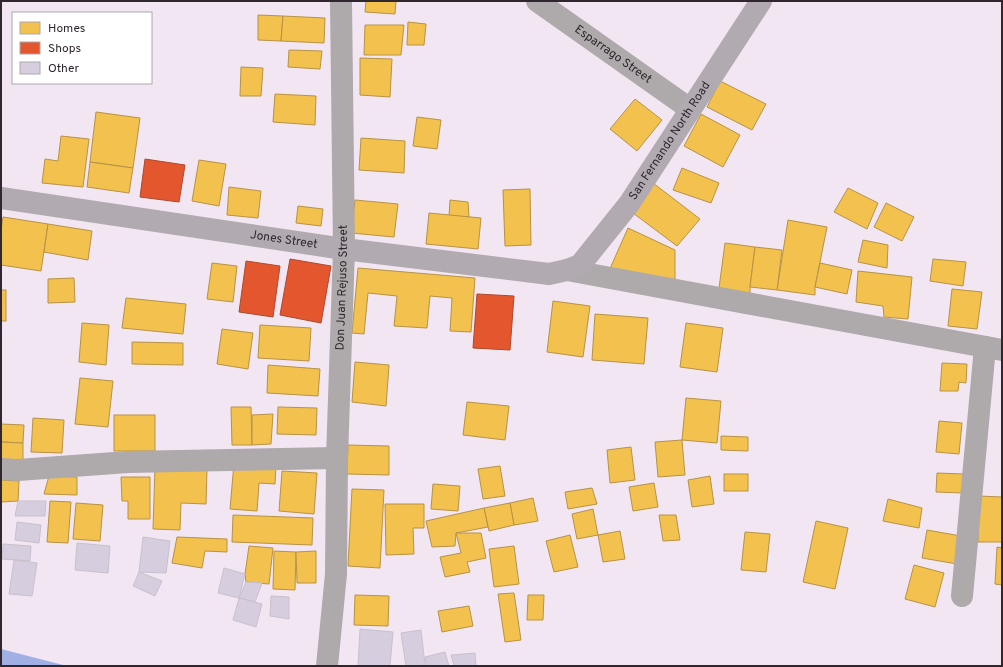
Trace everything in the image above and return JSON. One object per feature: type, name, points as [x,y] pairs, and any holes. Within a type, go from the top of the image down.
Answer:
[{"type":"main road","name":"San Fernando North Road","points":[[567,270],[580,265],[629,204],[761,1]]},
{"type":"main road","name":"Jones Street","points":[[1,198],[344,249],[549,274],[567,270]]},
{"type":"street","name":"Don Juan Rejuso Street","points":[[327,666],[336,574],[337,458],[344,249],[341,1]]},
{"type":"street","name":"Esparrago Street","points":[[537,1],[690,109]]},
{"type":"street","points":[[567,270],[993,349],[962,596]]},
{"type":"street","points":[[1,470],[128,462],[337,458]]},
{"type":"water","points":[[1,649],[67,666],[1,666]]},
{"type":"building: Homes","points":[[366,1],[396,1],[395,14],[365,12]]},
{"type":"building: Homes","points":[[258,15],[283,16],[281,41],[258,40]]},
{"type":"building: Homes","points":[[283,16],[325,18],[324,43],[281,41]]},
{"type":"building: Homes","points":[[408,22],[426,24],[424,45],[407,45]]},
{"type":"building: Homes","points":[[365,25],[404,25],[401,55],[364,55]]},
{"type":"building: Homes","points":[[289,50],[322,51],[320,69],[288,67]]},
{"type":"building: Homes","points":[[360,58],[392,59],[390,97],[360,95]]},
{"type":"building: Homes","points":[[241,67],[263,68],[261,96],[240,96]]},
{"type":"building: Homes","points":[[720,81],[766,104],[752,130],[707,107]]},
{"type":"building: Homes","points":[[275,94],[316,96],[315,125],[273,122]]},
{"type":"building: Homes","points":[[635,99],[662,120],[637,151],[610,129]]},
{"type":"building: Homes","points":[[96,112],[140,118],[133,168],[90,162]]},
{"type":"building: Homes","points":[[701,114],[740,135],[723,167],[684,146]]},
{"type":"building: Homes","points":[[417,117],[441,120],[437,149],[413,146]]},
{"type":"building: Homes","points":[[61,136],[89,139],[83,187],[42,183],[45,159],[58,161]]},
{"type":"building: Homes","points":[[361,138],[405,141],[404,173],[359,170]]},
{"type":"building: Homes","points":[[199,160],[226,164],[219,206],[192,201]]},
{"type":"building: Homes","points":[[90,162],[133,168],[129,193],[87,187]]},
{"type":"building: Homes","points":[[682,168],[719,183],[711,203],[673,190]]},
{"type":"building: Homes","points":[[653,183],[700,219],[677,246],[629,210]]},
{"type":"building: Homes","points":[[229,187],[261,191],[258,218],[227,215]]},
{"type":"building: Homes","points":[[848,188],[878,203],[867,229],[834,212]]},
{"type":"building: Homes","points":[[530,189],[531,245],[505,246],[503,190]]},
{"type":"building: Homes","points":[[355,200],[398,204],[394,237],[351,233]]},
{"type":"building: Homes","points":[[450,200],[468,202],[469,217],[449,216]]},
{"type":"building: Homes","points":[[886,203],[914,217],[902,241],[874,227]]},
{"type":"building: Homes","points":[[298,206],[323,209],[321,226],[296,223]]},
{"type":"building: Homes","points":[[429,213],[481,218],[478,249],[426,244]]},
{"type":"building: Homes","points":[[3,217],[48,224],[41,271],[1,265],[1,230]]},
{"type":"building: Homes","points":[[788,220],[827,227],[815,287],[815,295],[777,290]]},
{"type":"building: Homes","points":[[48,224],[92,231],[88,260],[44,252]]},
{"type":"building: Homes","points":[[628,228],[675,250],[675,282],[608,273]]},
{"type":"building: Homes","points":[[863,240],[888,245],[887,268],[858,262]]},
{"type":"building: Homes","points":[[725,243],[755,247],[750,293],[719,288]]},
{"type":"building: Homes","points":[[755,247],[782,250],[777,290],[750,287]]},
{"type":"building: Homes","points":[[933,259],[966,262],[963,286],[930,281]]},
{"type":"building: Homes","points":[[212,263],[237,266],[233,302],[207,299]]},
{"type":"building: Homes","points":[[820,263],[852,270],[847,294],[815,287]]},
{"type":"building: Homes","points":[[358,268],[475,278],[471,332],[450,331],[452,298],[430,296],[427,328],[394,326],[397,296],[368,293],[364,334],[352,333]]},
{"type":"building: Homes","points":[[858,271],[912,277],[908,319],[884,317],[883,306],[856,302]]},
{"type":"building: Homes","points":[[74,278],[75,302],[48,303],[48,279]]},
{"type":"building: Homes","points":[[952,289],[982,292],[977,329],[948,326]]},
{"type":"building: Homes","points":[[1,290],[6,290],[6,321],[1,321]]},
{"type":"building: Homes","points":[[126,298],[186,304],[183,334],[122,328]]},
{"type":"building: Homes","points":[[553,301],[590,306],[583,357],[547,352]]},
{"type":"building: Homes","points":[[595,314],[648,318],[644,364],[592,360]]},
{"type":"building: Homes","points":[[82,323],[109,325],[106,365],[79,362]]},
{"type":"building: Homes","points":[[686,323],[723,328],[717,372],[680,367]]},
{"type":"building: Homes","points":[[260,325],[311,328],[309,361],[258,358]]},
{"type":"building: Homes","points":[[222,329],[253,333],[248,369],[217,364]]},
{"type":"building: Homes","points":[[132,342],[183,343],[183,365],[132,364]]},
{"type":"building: Homes","points":[[355,362],[389,365],[386,406],[352,402]]},
{"type":"building: Homes","points":[[942,363],[967,364],[966,383],[959,382],[958,391],[940,391]]},
{"type":"building: Homes","points":[[268,365],[320,369],[318,396],[267,393]]},
{"type":"building: Homes","points":[[80,378],[113,381],[108,427],[75,424]]},
{"type":"building: Homes","points":[[686,398],[721,401],[717,443],[682,440]]},
{"type":"building: Homes","points":[[467,402],[509,406],[505,440],[463,435]]},
{"type":"building: Homes","points":[[231,407],[251,407],[252,445],[232,445]]},
{"type":"building: Homes","points":[[278,407],[317,408],[316,435],[277,434]]},
{"type":"building: Homes","points":[[273,414],[271,444],[252,445],[252,415]]},
{"type":"building: Homes","points":[[114,415],[155,415],[155,451],[114,451]]},
{"type":"building: Homes","points":[[33,418],[64,420],[62,453],[31,452]]},
{"type":"building: Homes","points":[[939,421],[962,423],[959,454],[936,452]]},
{"type":"building: Homes","points":[[1,424],[24,425],[23,443],[1,442]]},
{"type":"building: Homes","points":[[721,436],[748,437],[748,451],[721,450]]},
{"type":"building: Homes","points":[[682,440],[685,475],[658,477],[655,442]]},
{"type":"building: Homes","points":[[1,442],[23,443],[23,461],[1,460]]},
{"type":"building: Homes","points":[[348,445],[389,446],[389,475],[347,474]]},
{"type":"building: Homes","points":[[631,447],[635,480],[610,483],[607,450]]},
{"type":"building: Homes","points":[[234,463],[276,466],[275,484],[259,483],[257,511],[230,509]]},
{"type":"building: Homes","points":[[500,466],[505,496],[483,499],[478,469]]},
{"type":"building: Homes","points":[[155,467],[207,469],[206,504],[181,503],[180,530],[153,529]]},
{"type":"building: Homes","points":[[282,471],[317,473],[314,514],[279,511]]},
{"type":"building: Homes","points":[[937,473],[964,474],[963,493],[936,492]]},
{"type":"building: Homes","points":[[724,474],[748,474],[748,491],[724,491]]},
{"type":"building: Homes","points":[[49,476],[77,477],[77,495],[44,494]]},
{"type":"building: Homes","points":[[710,476],[714,504],[692,507],[688,480]]},
{"type":"building: Homes","points":[[121,477],[150,477],[150,519],[128,519],[128,501],[122,501]]},
{"type":"building: Homes","points":[[1,480],[19,481],[18,501],[1,502]]},
{"type":"building: Homes","points":[[654,483],[658,507],[633,511],[629,487]]},
{"type":"building: Homes","points":[[433,484],[460,486],[458,511],[431,509]]},
{"type":"building: Homes","points":[[592,488],[597,504],[568,509],[565,492]]},
{"type":"building: Homes","points":[[352,489],[384,490],[380,568],[348,566]]},
{"type":"building: Homes","points":[[979,496],[1002,497],[1002,542],[978,542]]},
{"type":"building: Homes","points":[[533,498],[538,521],[514,525],[510,503]]},
{"type":"building: Homes","points":[[888,499],[922,508],[919,528],[883,521]]},
{"type":"building: Homes","points":[[50,501],[71,502],[68,543],[47,542]]},
{"type":"building: Homes","points":[[76,503],[103,505],[100,541],[73,539]]},
{"type":"building: Homes","points":[[510,503],[514,525],[489,531],[484,508]]},
{"type":"building: Homes","points":[[385,504],[424,504],[424,528],[413,528],[414,554],[386,555]]},
{"type":"building: Homes","points":[[484,508],[488,527],[456,533],[455,546],[432,547],[426,521]]},
{"type":"building: Homes","points":[[593,509],[598,535],[577,539],[572,514]]},
{"type":"building: Homes","points":[[233,515],[313,518],[312,545],[232,542]]},
{"type":"building: Homes","points":[[659,515],[676,515],[680,540],[663,541]]},
{"type":"building: Homes","points":[[816,521],[848,528],[835,589],[803,582]]},
{"type":"building: Homes","points":[[927,530],[961,536],[957,564],[922,558]]},
{"type":"building: Homes","points":[[620,531],[625,559],[603,562],[598,535]]},
{"type":"building: Homes","points":[[745,532],[770,534],[766,572],[741,570]]},
{"type":"building: Homes","points":[[456,533],[481,533],[486,558],[467,562],[470,572],[445,577],[440,557],[461,553]]},
{"type":"building: Homes","points":[[570,535],[578,567],[554,572],[546,541]]},
{"type":"building: Homes","points":[[177,537],[227,539],[227,552],[205,551],[202,568],[172,563]]},
{"type":"building: Homes","points":[[249,546],[273,548],[269,584],[246,582],[245,574]]},
{"type":"building: Homes","points":[[514,546],[519,584],[494,587],[489,549]]},
{"type":"building: Homes","points":[[997,547],[1002,548],[1002,585],[995,584]]},
{"type":"building: Homes","points":[[274,551],[296,552],[295,590],[273,589]]},
{"type":"building: Homes","points":[[316,551],[316,583],[297,583],[296,552]]},
{"type":"building: Homes","points":[[914,565],[944,573],[935,607],[905,599]]},
{"type":"building: Homes","points":[[514,593],[521,640],[505,642],[498,594]]},
{"type":"building: Homes","points":[[355,595],[389,596],[388,626],[354,625]]},
{"type":"building: Homes","points":[[528,595],[544,595],[543,620],[527,620]]},
{"type":"building: Homes","points":[[469,606],[473,626],[442,632],[438,611]]},
{"type":"building: Shops","points":[[145,159],[185,165],[179,202],[140,197]]},
{"type":"building: Shops","points":[[290,259],[331,266],[321,323],[280,315]]},
{"type":"building: Shops","points":[[246,261],[280,266],[273,317],[239,312]]},
{"type":"building: Shops","points":[[477,294],[514,296],[510,350],[473,348]]},
{"type":"building: Other","points":[[18,501],[46,501],[45,516],[15,516]]},
{"type":"building: Other","points":[[17,522],[41,525],[39,543],[15,540]]},
{"type":"building: Other","points":[[143,537],[170,541],[166,573],[139,572]]},
{"type":"building: Other","points":[[77,543],[110,546],[108,573],[75,570]]},
{"type":"building: Other","points":[[3,544],[31,546],[30,561],[2,559]]},
{"type":"building: Other","points":[[14,560],[37,563],[32,596],[9,594]]},
{"type":"building: Other","points":[[224,568],[245,574],[239,598],[218,593]]},
{"type":"building: Other","points":[[139,572],[162,581],[155,596],[133,586]]},
{"type":"building: Other","points":[[246,582],[262,583],[255,602],[239,598]]},
{"type":"building: Other","points":[[271,596],[289,597],[289,619],[270,616]]},
{"type":"building: Other","points":[[239,598],[262,604],[256,627],[233,620]]},
{"type":"building: Other","points":[[360,629],[393,632],[390,666],[358,666]]},
{"type":"building: Other","points":[[421,630],[425,665],[406,666],[401,633]]},
{"type":"building: Other","points":[[445,652],[449,666],[427,666],[425,657]]},
{"type":"building: Other","points":[[475,653],[476,666],[454,666],[451,655]]}]
